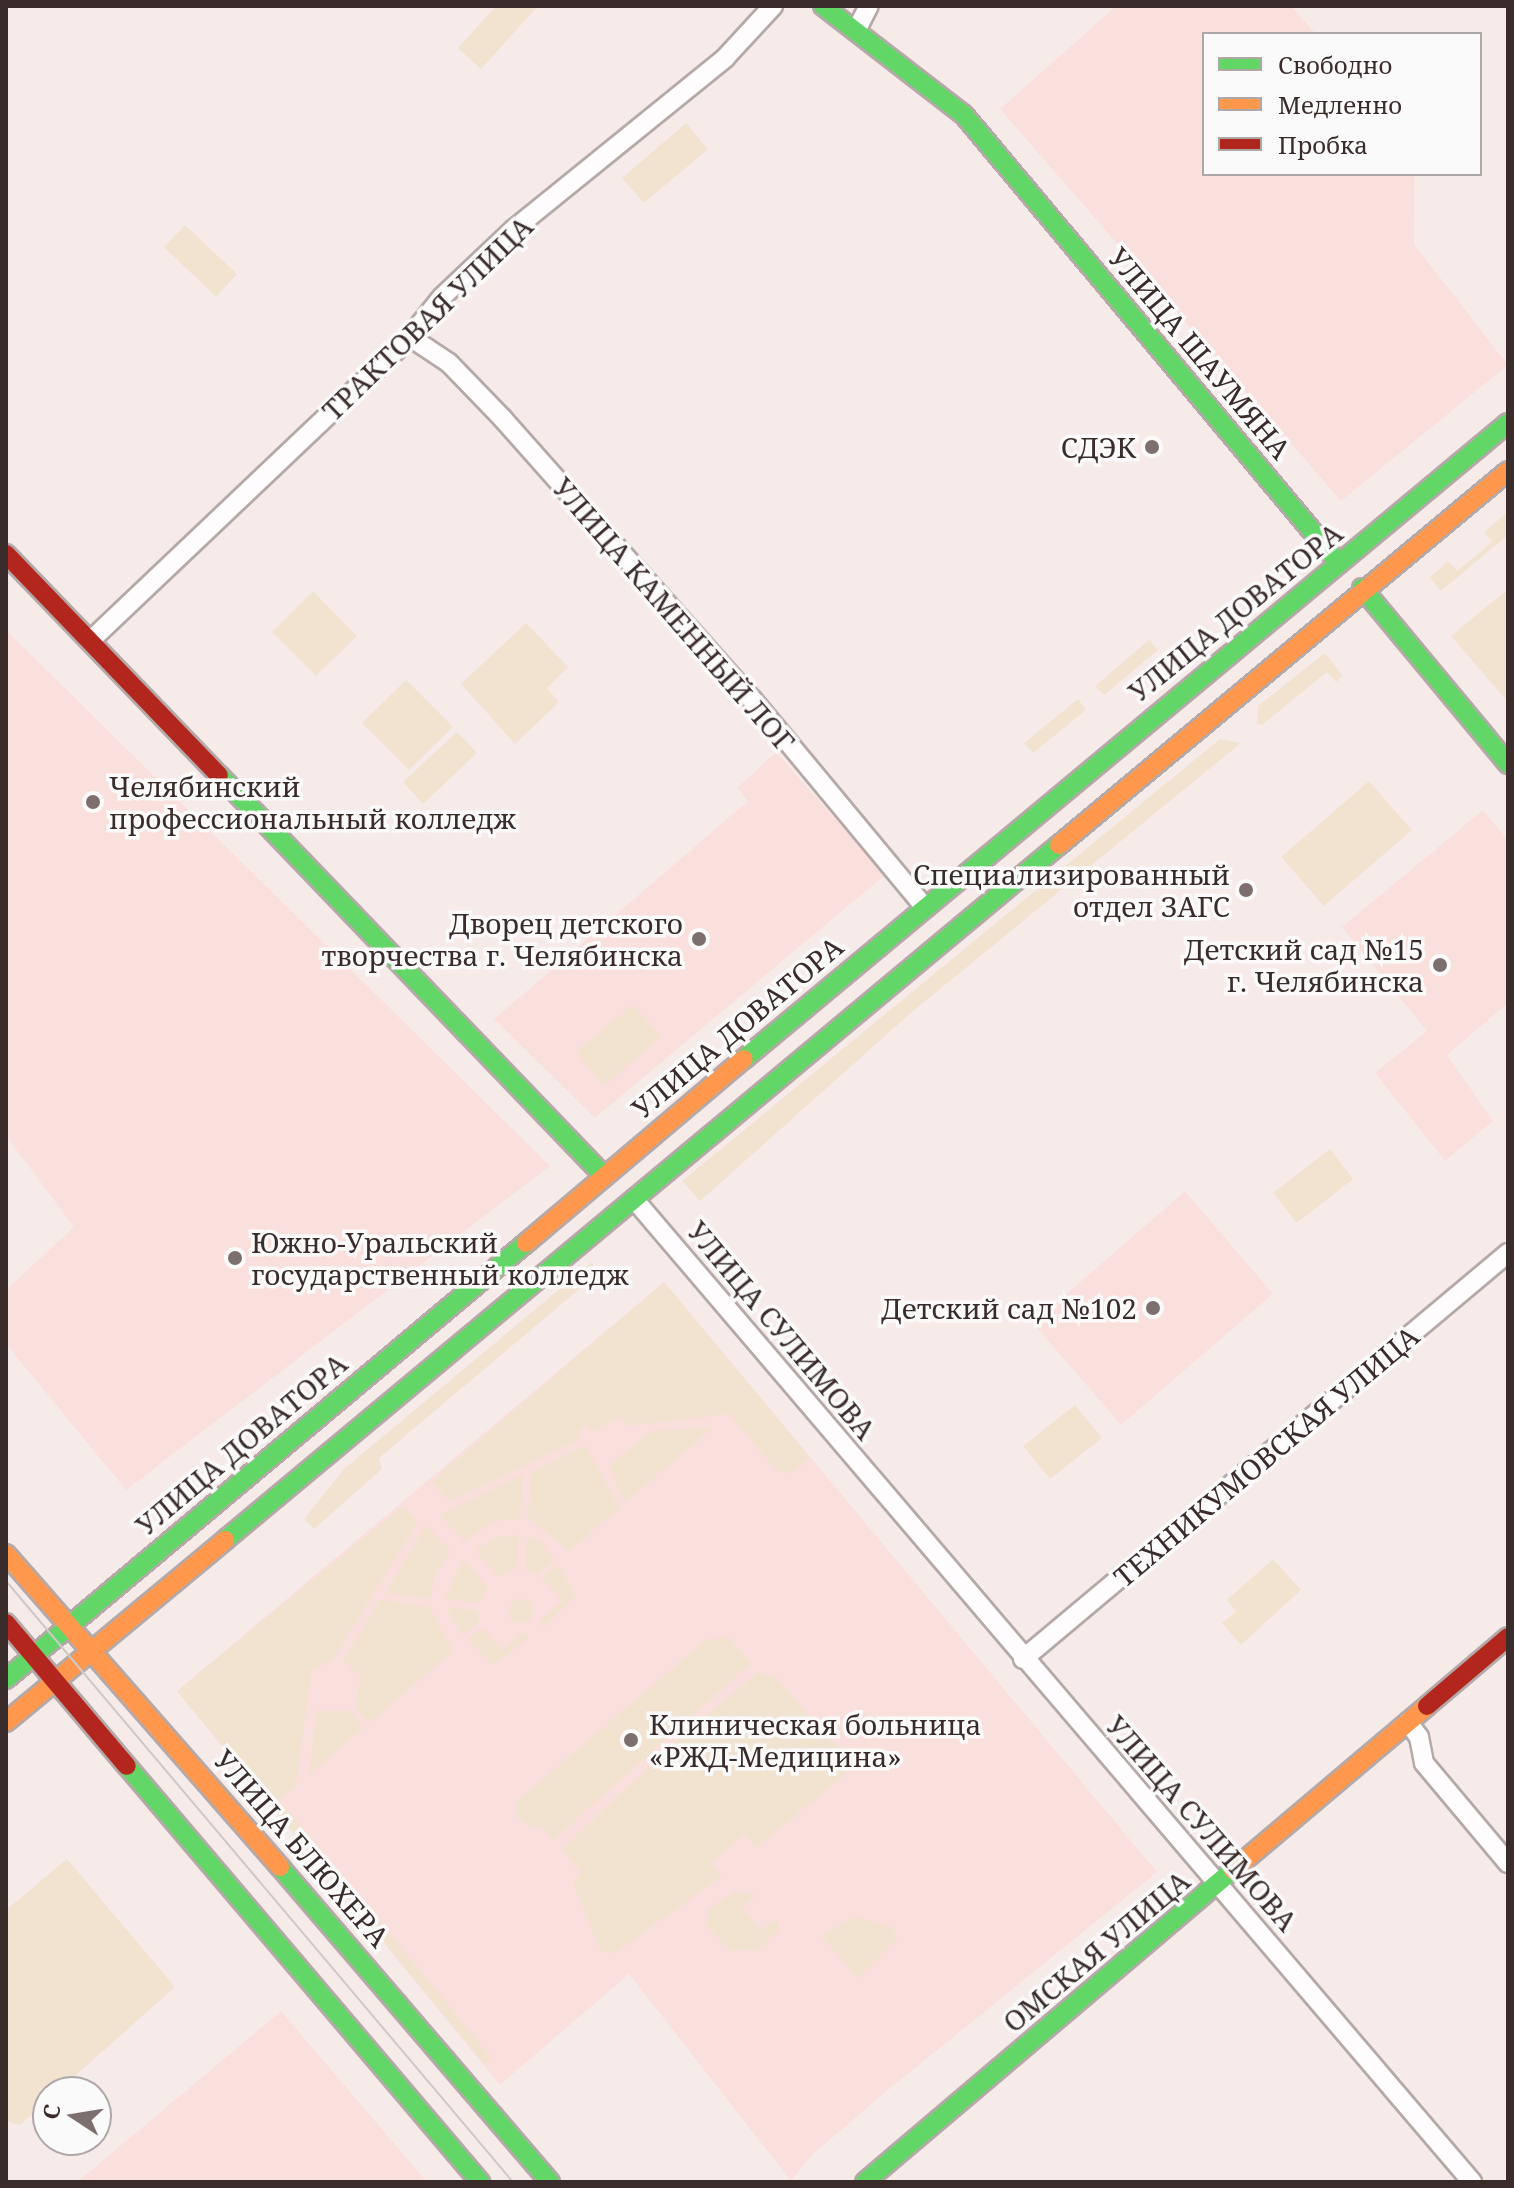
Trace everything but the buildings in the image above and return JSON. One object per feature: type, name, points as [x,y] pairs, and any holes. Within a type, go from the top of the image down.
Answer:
[{"type":"main road","name":"УЛИЦА ШАУМЯНА","points":[[823,6],[964,115],[1508,764]]},
{"type":"main road","name":"УЛИЦА ДОВАТОРА","points":[[6,1679],[924,906],[1337,561],[1379,532],[1508,423]]},
{"type":"main road","points":[[6,1722],[1362,588],[1508,471]]},
{"type":"main road","name":"УЛИЦА СУЛИМОВА","points":[[6,554],[604,1176],[634,1199]]},
{"type":"main road","name":"УЛИЦА БЛЮХЕРА","points":[[6,1554],[92,1648],[550,2182]]},
{"type":"main road","points":[[6,1623],[480,2182]]},
{"type":"main road","name":"ОМСКАЯ УЛИЦА","points":[[865,2182],[1508,1637]]},
{"type":"street","name":"ТРАКТОВАЯ УЛИЦА","points":[[90,641],[410,337],[442,297],[514,229],[725,58],[773,6]]},
{"type":"street","points":[[856,31],[869,6]]},
{"type":"street","name":"УЛИЦА КАМЕННЫЙ ЛОГ","points":[[410,337],[449,363],[503,419],[752,699],[924,906]]},
{"type":"street","name":"УЛИЦА СУЛИМОВА","points":[[634,1199],[1472,2182]]},
{"type":"street","name":"ТЕХНИКУМОВСКАЯ УЛИЦА","points":[[1023,1659],[1508,1253]]},
{"type":"street","points":[[1408,1722],[1419,1737],[1424,1763],[1508,1863]]},
{"type":"shaded area","points":[[496,6],[538,6],[481,69],[458,48]]},
{"type":"shaded area","points":[[1116,6],[1291,6],[1314,32],[1202,32],[1202,176],[1415,176],[1414,244],[1508,365],[1341,501],[1000,109]]},
{"type":"shaded area","points":[[686,123],[708,149],[644,203],[622,178]]},
{"type":"shaded area","points":[[185,225],[237,274],[216,297],[164,247]]},
{"type":"shaded area","points":[[1508,512],[1508,535],[1441,591],[1430,577],[1448,561],[1457,571],[1492,542],[1484,532]]},
{"type":"shaded area","points":[[1508,589],[1508,702],[1451,636]]},
{"type":"shaded area","points":[[313,591],[357,636],[316,676],[272,632]]},
{"type":"shaded area","points":[[526,623],[568,667],[547,688],[559,702],[515,744],[461,684]]},
{"type":"shaded area","points":[[6,630],[550,1166],[126,1490],[6,1344],[6,1290],[74,1227],[6,1136]]},
{"type":"shaded area","points":[[1149,640],[1158,650],[1104,695],[1095,686]]},
{"type":"shaded area","points":[[1325,653],[1343,676],[1336,682],[1327,672],[1262,725],[1257,724],[1258,706]]},
{"type":"shaded area","points":[[406,680],[453,727],[409,770],[362,723]]},
{"type":"shaded area","points":[[1078,699],[1086,710],[1033,753],[1024,743]]},
{"type":"shaded area","points":[[457,732],[477,753],[423,804],[403,782]]},
{"type":"shaded area","points":[[1220,739],[1241,743],[913,1011],[700,1201],[682,1181]]},
{"type":"shaded area","name":"Дворец детского творчества г. Челябинска","points":[[776,752],[885,875],[595,1118],[494,1019],[748,801],[737,788]]},
{"type":"shaded area","points":[[1369,781],[1412,830],[1324,906],[1281,857]]},
{"type":"shaded area","name":"Детский сад №15 г. Челябинска","points":[[1483,810],[1508,841],[1508,1003],[1447,1055],[1493,1121],[1445,1161],[1375,1073],[1427,1031],[1342,927]]},
{"type":"shaded area","points":[[633,1004],[661,1037],[604,1086],[576,1053]]},
{"type":"shaded area","points":[[1330,1149],[1353,1179],[1297,1223],[1273,1193]]},
{"type":"shaded area","name":"Детский сад №102","points":[[1185,1191],[1273,1294],[1121,1425],[1033,1323]]},
{"type":"shaded area","points":[[592,1262],[596,1275],[379,1458],[382,1469],[314,1529],[304,1519],[344,1469]]},
{"type":"shaded area","name":"Клиническая больница «РЖД-Медицина»","points":[[664,1282],[1157,1872],[888,2090],[811,2156],[791,2181],[629,1974],[500,2085],[177,1691]]},
{"type":"shaded area","points":[[664,1282],[810,1457],[792,1473],[777,1471],[729,1414],[629,1426],[620,1416],[592,1431],[586,1425],[576,1433],[580,1439],[449,1501],[432,1481]]},
{"type":"shaded area","points":[[1075,1405],[1102,1438],[1050,1479],[1023,1446]]},
{"type":"shaded area","points":[[712,1428],[624,1503],[610,1465],[652,1431]]},
{"type":"shaded area","points":[[585,1445],[619,1508],[569,1551],[528,1518],[531,1472]]},
{"type":"shaded area","points":[[523,1475],[520,1519],[493,1521],[464,1541],[440,1515]]},
{"type":"shaded area","points":[[403,1506],[418,1522],[332,1660],[311,1671],[296,1786],[279,1799],[490,2056],[485,2065],[177,1691]]},
{"type":"shaded area","points":[[426,1525],[451,1551],[435,1574],[430,1598],[386,1593]]},
{"type":"shaded area","points":[[519,1535],[517,1569],[498,1576],[475,1551],[497,1537]]},
{"type":"shaded area","points":[[527,1536],[541,1543],[554,1560],[538,1574],[525,1569]]},
{"type":"shaded area","points":[[1273,1559],[1301,1590],[1241,1645],[1222,1623],[1236,1611],[1227,1600]]},
{"type":"shaded area","points":[[463,1561],[487,1586],[480,1603],[444,1599]]},
{"type":"shaded area","points":[[557,1565],[576,1595],[544,1626],[539,1621],[562,1601],[542,1577]]},
{"type":"shaded area","points":[[521,1599],[530,1602],[533,1611],[530,1620],[521,1623],[512,1620],[509,1611],[512,1602]]},
{"type":"shaded area","points":[[380,1600],[430,1607],[453,1651],[369,1723],[355,1706],[361,1676],[343,1661]]},
{"type":"shaded area","points":[[446,1607],[478,1611],[479,1622],[463,1635]]},
{"type":"shaded area","points":[[482,1628],[502,1651],[524,1632],[529,1638],[493,1665],[468,1640]]},
{"type":"shaded area","points":[[728,1637],[751,1663],[553,1840],[539,1824],[533,1829],[516,1815],[515,1803],[706,1640]]},
{"type":"shaded area","points":[[758,1673],[776,1678],[847,1757],[845,1774],[757,1847],[745,1834],[711,1863],[722,1876],[615,1953],[601,1952],[573,1883],[581,1872],[562,1849],[686,1732]]},
{"type":"shaded area","points":[[317,1711],[350,1711],[362,1728],[309,1775]]},
{"type":"shaded area","points":[[67,1859],[175,1987],[75,2076],[32,2076],[32,2114],[20,2125],[6,2121],[6,1910]]},
{"type":"shaded area","points":[[734,1892],[757,1895],[742,1907],[761,1930],[777,1920],[779,1930],[758,1950],[729,1950],[706,1924],[708,1910]]},
{"type":"shaded area","points":[[855,1917],[893,1928],[898,1938],[858,1979],[822,1936]]},
{"type":"shaded area","points":[[281,2011],[427,2182],[77,2182],[112,2156],[112,2153]]},
{"type":"tram line","points":[[6,1581],[513,2182]]},
{"type":"traffic: fast","points":[[823,6],[964,115],[1337,561]]},
{"type":"traffic: fast","points":[[744,1059],[1508,423]]},
{"type":"traffic: fast","points":[[1362,588],[1508,764]]},
{"type":"traffic: fast","points":[[219,775],[604,1176]]},
{"type":"traffic: fast","points":[[225,1540],[1059,845]]},
{"type":"traffic: fast","points":[[6,1679],[526,1243]]},
{"type":"traffic: fast","points":[[127,1766],[480,2182]]},
{"type":"traffic: fast","points":[[280,1867],[550,2182]]},
{"type":"traffic: fast","points":[[865,2182],[1233,1870]]},
{"type":"traffic: slow","points":[[1059,845],[1508,471]]},
{"type":"traffic: slow","points":[[526,1243],[744,1059]]},
{"type":"traffic: slow","points":[[6,1722],[225,1540]]},
{"type":"traffic: slow","points":[[6,1554],[280,1867]]},
{"type":"traffic: slow","points":[[1233,1870],[1427,1706]]},
{"type":"traffic: jam","points":[[6,554],[219,775]]},
{"type":"traffic: jam","points":[[6,1623],[127,1766]]},
{"type":"traffic: jam","points":[[1427,1706],[1508,1637]]},
{"type":"place","name":"СДЭК","points":[[1152,447]]},
{"type":"place","name":"Челябинский профессиональный колледж","points":[[93,802]]},
{"type":"place","name":"Специализированный отдел ЗАГС","points":[[1246,890]]},
{"type":"place","name":"Дворец детского творчества г. Челябинска","points":[[699,939]]},
{"type":"place","name":"Детский сад №15 г. Челябинска","points":[[1440,965]]},
{"type":"place","name":"Южно-Уральский государственный колледж","points":[[235,1258]]},
{"type":"place","name":"Детский сад №102","points":[[1153,1308]]},
{"type":"place","name":"Клиническая больница «РЖД-Медицина»","points":[[631,1740]]}]
